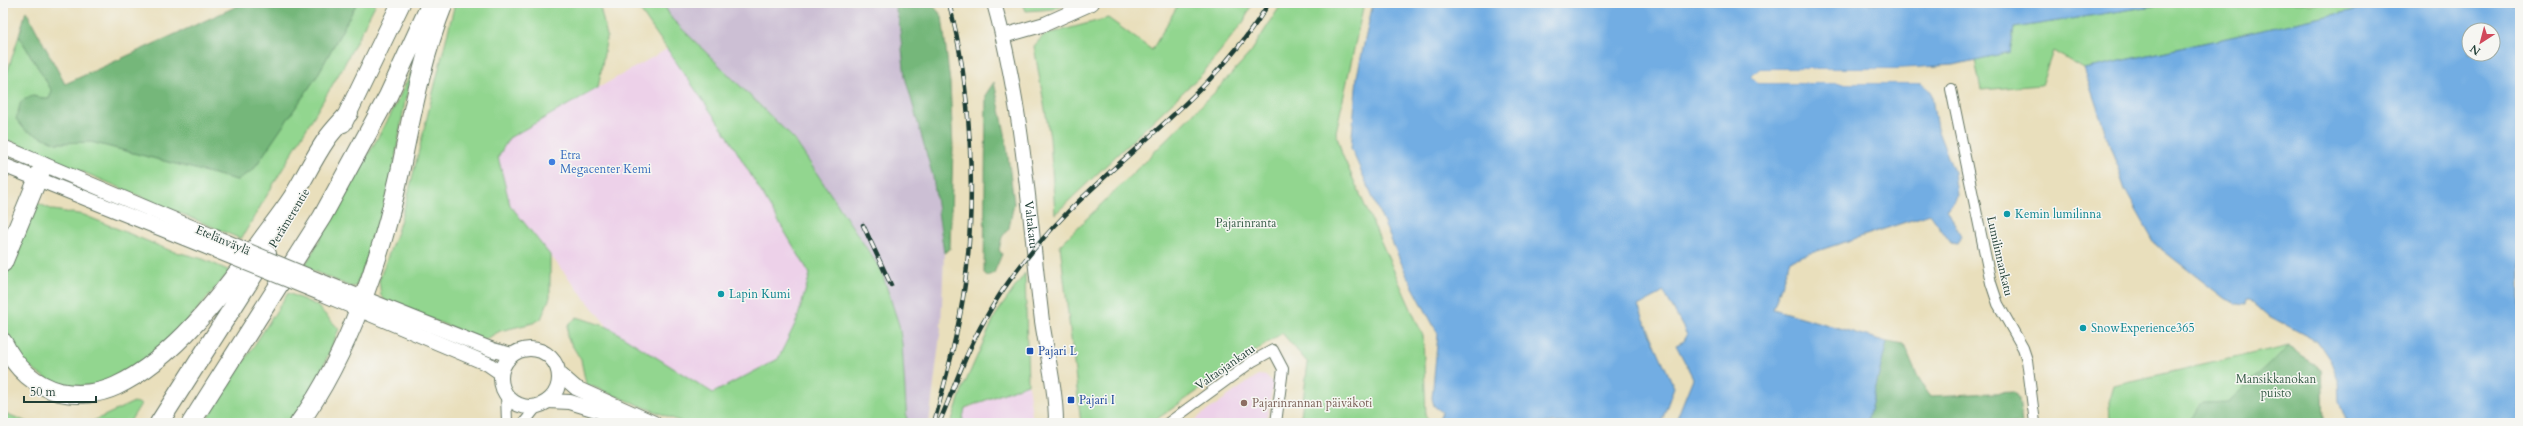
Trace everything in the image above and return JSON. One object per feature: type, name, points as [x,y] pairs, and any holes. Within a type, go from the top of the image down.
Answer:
[{"type":"highway","name":"Perämerentie","points":[[160,423],[299,203],[349,113],[401,3]]},
{"type":"highway","points":[[191,423],[322,217],[388,96],[431,3]]},
{"type":"highway","points":[[299,423],[328,375],[360,304],[380,248],[398,180],[423,62],[444,3]]},
{"type":"highway","points":[[3,342],[10,356],[28,376],[52,390],[67,394],[84,394],[114,387],[129,380],[177,342],[233,278],[292,199],[326,140],[349,113]]},
{"type":"highway","points":[[3,264],[41,173]]},
{"type":"main road","name":"Valtakatu","points":[[994,3],[1003,36],[1030,200],[1042,320],[1058,420]]},
{"type":"main road","points":[[1003,36],[1045,24],[1092,3]]},
{"type":"main road","name":"Etelänväylä","points":[[3,147],[41,173]]},
{"type":"main road","name":"Etelänväylä","points":[[3,165],[41,173],[322,287],[488,364],[502,373]]},
{"type":"main road","name":"Etelänväylä","points":[[360,304],[493,350],[512,355]]},
{"type":"main road","points":[[637,423],[570,402],[526,406],[515,402],[506,394],[502,384],[502,373],[505,363],[512,355],[530,348],[542,351],[552,358],[560,374],[576,388],[654,423]]},
{"type":"main road","points":[[543,404],[557,389],[560,374]]},
{"type":"street","name":"Lumilinnankatu","points":[[1951,89],[1991,283],[1998,304],[2024,348],[2031,386],[2035,423]]},
{"type":"street","name":"Valtaojankatu","points":[[1168,423],[1253,361],[1273,350],[1283,369],[1276,423]]},
{"type":"street","points":[[506,394],[507,423]]},
{"type":"street","points":[[524,423],[543,404]]},
{"type":"shaded area","points":[[663,3],[894,3],[899,21],[905,77],[933,177],[944,253],[941,328],[929,423],[907,423],[902,344],[899,325],[881,270],[794,139],[672,19]]},
{"type":"shaded area","points":[[669,48],[727,135],[810,274],[797,320],[778,359],[713,393],[608,327],[510,205],[498,157],[509,138]]},
{"type":"shaded area","name":"Pajarinrannan päiväkoti","points":[[1258,375],[1267,376],[1273,384],[1266,423],[1190,423]]},
{"type":"shaded area","points":[[1028,384],[1033,423],[962,423],[965,409]]},
{"type":"green space","points":[[244,3],[357,3],[317,76],[253,170],[237,180],[91,142],[56,143],[25,130],[16,119],[21,101],[32,96],[49,99],[52,91],[19,36],[26,11],[65,84]]},
{"type":"green space","points":[[357,3],[376,3],[343,67],[241,239],[3,138],[3,85],[19,36],[52,91],[49,99],[32,96],[56,143],[91,142],[237,180],[253,170],[317,76]]},
{"type":"green space","points":[[455,3],[599,3],[607,36],[598,88],[509,138],[498,157],[510,205],[550,255],[550,297],[541,319],[533,323],[500,331],[484,340],[387,302],[381,296],[379,280],[397,232],[407,199]]},
{"type":"green space","points":[[635,3],[663,3],[672,19],[794,139],[881,270],[899,325],[902,344],[907,423],[684,423],[586,384],[581,360],[567,337],[568,325],[577,317],[608,327],[713,393],[778,359],[797,320],[810,274],[727,135]]},
{"type":"green space","points":[[894,3],[931,3],[942,16],[950,83],[953,148],[950,249],[944,253],[933,177],[905,77],[899,21]]},
{"type":"green space","points":[[1023,3],[1065,3],[1054,9],[1026,11]]},
{"type":"green space","points":[[1179,3],[1252,3],[1244,21],[1203,73],[1055,214],[1050,138],[1034,46],[1044,35],[1108,18],[1152,50]]},
{"type":"green space","name":"Pajarinranta","points":[[1282,3],[1364,3],[1336,132],[1342,154],[1423,336],[1426,417],[1430,423],[1300,423],[1308,363],[1282,333],[1151,423],[1081,423],[1060,245],[1214,93],[1251,52]]},
{"type":"green space","points":[[2171,3],[2387,3],[2084,69],[2053,51],[2041,85],[1981,90],[1975,60],[2010,52],[2014,28]]},
{"type":"green space","points":[[420,54],[405,101],[393,172],[376,237],[356,286],[351,287],[304,267],[390,116]]},
{"type":"green space","points":[[994,82],[1005,133],[1014,203],[1009,228],[1002,237],[999,250],[1002,254],[994,273],[987,276],[984,273],[986,94]]},
{"type":"green space","points":[[35,202],[53,210],[84,215],[169,250],[203,259],[230,271],[195,313],[169,340],[156,352],[126,373],[103,383],[80,386],[59,383],[40,375],[24,361],[12,344],[5,322],[3,297],[7,273],[15,249]]},
{"type":"green space","points":[[1025,273],[1028,384],[965,408],[962,423],[951,423],[962,390],[995,316]]},
{"type":"green space","points":[[288,293],[316,305],[339,329],[321,372],[294,419],[290,423],[204,423]]},
{"type":"green space","points":[[1887,342],[1904,345],[1918,378],[1930,396],[2014,392],[2019,399],[2022,423],[1867,423]]},
{"type":"green space","name":"Mansikkanokan puisto","points":[[2290,345],[2300,356],[2322,369],[2324,423],[2110,423],[2109,402],[2114,385]]},
{"type":"green space","points":[[2290,345],[2300,356],[2322,369],[2324,423],[2186,423],[2203,403],[2228,402]]},
{"type":"green space","points":[[134,402],[141,404],[129,423],[89,423]]},
{"type":"green space","points":[[3,412],[29,423],[3,423]]},
{"type":"water","points":[[1373,3],[2171,3],[2014,28],[2010,52],[1954,65],[1895,69],[1760,69],[1751,76],[1757,83],[1921,83],[1931,91],[1937,129],[1954,172],[1957,195],[1955,201],[1947,209],[1961,236],[1957,244],[1951,243],[1930,214],[1790,260],[1773,309],[1887,342],[1867,423],[1675,423],[1693,378],[1676,345],[1684,341],[1687,335],[1664,292],[1638,306],[1674,387],[1661,423],[1440,423],[1439,420],[1442,412],[1434,406],[1432,398],[1438,334],[1407,276],[1351,148],[1357,76]]},
{"type":"water","points":[[2387,3],[2520,3],[2520,423],[2347,423],[2339,402],[2338,379],[2330,360],[2318,342],[2267,315],[2250,300],[2247,300],[2246,305],[2238,304],[2224,298],[2156,245],[2125,190],[2084,69]]},
{"type":"pier","points":[[1954,66],[1953,68],[1895,71],[1760,71],[1754,76],[1758,81],[1921,81],[1929,85],[1931,91],[1921,83],[1757,83],[1751,76],[1760,69],[1895,69]]},
{"type":"railway","points":[[934,423],[952,354],[959,319],[965,284],[970,215],[971,179],[967,107],[957,36],[949,3]]},
{"type":"railway","points":[[939,423],[965,358],[977,333],[1001,292],[1021,265],[1065,215],[1091,189],[1200,90],[1225,63],[1248,34],[1269,3]]},
{"type":"railway","points":[[863,225],[891,285]]},
{"type":"place","name":"Etra Megacenter Kemi","points":[[552,162]]},
{"type":"place","name":"Kemin lumilinna","points":[[2007,214]]},
{"type":"place","name":"Lapin Kumi","points":[[721,294]]},
{"type":"place","name":"SnowExperience365","points":[[2083,328]]},
{"type":"place","name":"Pajari L","points":[[1030,351]]},
{"type":"place","name":"Pajari I","points":[[1071,400]]},
{"type":"place","name":"Pajarinrannan päiväkoti","points":[[1244,403]]}]
